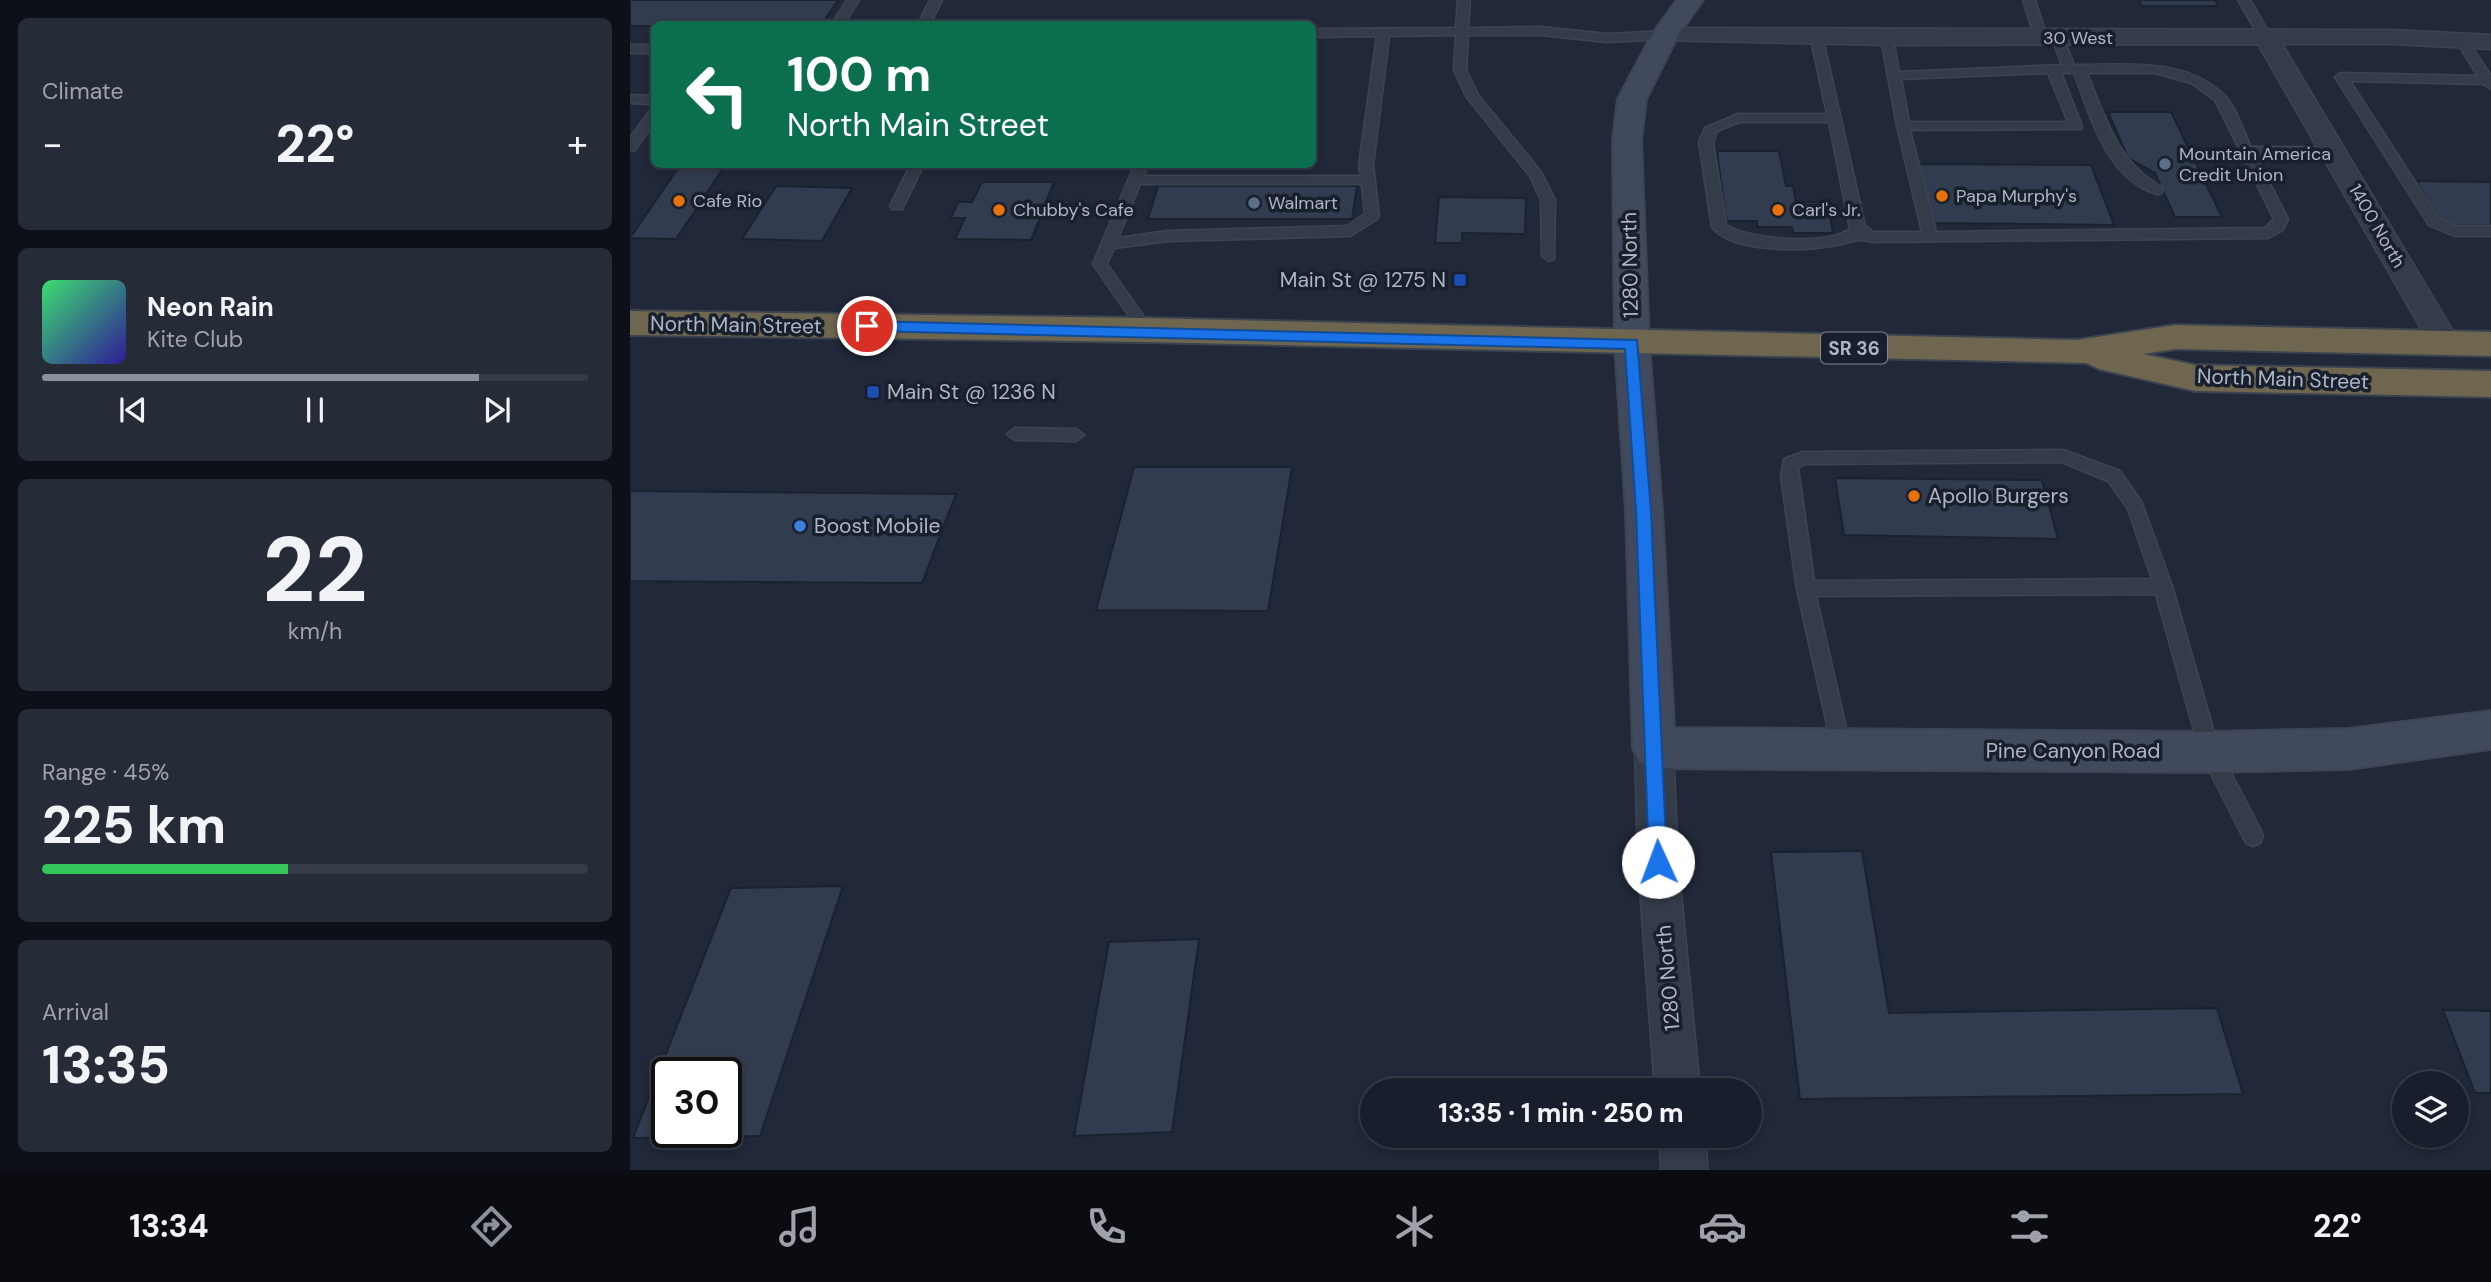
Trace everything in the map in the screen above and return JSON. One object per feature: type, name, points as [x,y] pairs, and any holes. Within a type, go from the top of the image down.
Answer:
[{"type":"highway","name":"North Main Street","points":[[630,323],[1146,330],[1632,344],[2077,352],[2175,337],[2491,344]]},
{"type":"highway","name":"North Main Street","points":[[2077,352],[2195,378],[2491,384]]},
{"type":"street","name":"1280 North","points":[[1677,1078],[1658,862],[1644,511],[1632,344],[1627,140],[1632,99],[1665,35],[1689,0]]},
{"type":"street","name":"30 West","points":[[1665,35],[1886,38],[2266,37],[2491,42]]},
{"type":"street","name":"1400 North","points":[[2266,37],[2445,343]]},
{"type":"street","name":"Pine Canyon Road","points":[[1654,748],[2210,752],[2348,749],[2491,730]]},
{"type":"street","points":[[1683,1148],[1685,1170]]},
{"type":"lane","points":[[840,21],[853,0]]},
{"type":"lane","points":[[926,21],[936,0]]},
{"type":"lane","points":[[1464,0],[1460,70],[1466,86],[1536,175],[1548,200],[1549,256]]},
{"type":"lane","points":[[2029,0],[2049,38],[2074,68],[2117,159],[2135,178],[2157,190]]},
{"type":"lane","points":[[2245,0],[2266,37]]},
{"type":"lane","points":[[1316,33],[1541,31],[1607,38],[1665,35]]},
{"type":"lane","points":[[1107,244],[1168,236],[1350,231],[1372,216],[1366,165],[1384,32]]},
{"type":"lane","points":[[1816,35],[1858,226],[1863,233],[1873,237],[2268,233],[2278,227],[2281,219],[2220,98],[2195,80],[2155,69],[2074,68],[1895,76]]},
{"type":"lane","points":[[1886,38],[1903,126],[1930,236]]},
{"type":"lane","points":[[2462,41],[2489,82]]},
{"type":"lane","points":[[630,49],[651,49]]},
{"type":"lane","points":[[1903,126],[2076,126],[2053,69]]},
{"type":"lane","points":[[2489,82],[2341,77],[2434,222],[2454,231],[2491,231]]},
{"type":"lane","points":[[630,99],[651,100]]},
{"type":"lane","points":[[1834,118],[1738,118],[1711,128],[1706,142],[1716,220],[1727,234],[1759,241],[1836,240],[1848,238],[1858,226]]},
{"type":"lane","points":[[630,147],[651,119]]},
{"type":"lane","points":[[2246,151],[2333,152]]},
{"type":"lane","points":[[897,205],[916,168]]},
{"type":"lane","points":[[1140,168],[1100,264],[1146,330]]},
{"type":"lane","points":[[1136,180],[1368,180]]},
{"type":"lane","points":[[1015,435],[1076,436]]},
{"type":"lane","points":[[1841,750],[1806,589],[1789,476],[1790,464],[1803,458],[2063,456],[2114,476],[2134,506],[2163,586],[2210,752],[2253,836]]},
{"type":"lane","points":[[1806,589],[2163,586]]},
{"type":"building","points":[[630,0],[838,0],[824,21],[651,21],[651,26],[630,26]]},
{"type":"building","points":[[2139,0],[2215,0],[2218,6],[2142,6]]},
{"type":"building","points":[[2108,112],[2171,112],[2222,217],[2175,217],[2155,173],[2128,158]]},
{"type":"building","points":[[1717,151],[1779,151],[1786,186],[1793,186],[1796,202],[1827,202],[1833,233],[1793,233],[1792,227],[1757,227],[1757,221],[1726,221]]},
{"type":"building","points":[[1918,164],[2091,165],[2114,225],[1934,223]]},
{"type":"building","name":"Cafe Rio","points":[[678,168],[723,168],[676,239],[630,238]]},
{"type":"building","points":[[2416,181],[2491,182],[2491,225],[2443,225]]},
{"type":"building","name":"Chubby's Cafe","points":[[982,182],[1054,182],[1031,240],[955,239],[965,218],[951,218],[958,202],[972,202]]},
{"type":"building","points":[[776,186],[852,188],[822,241],[742,239]]},
{"type":"building","name":"Walmart","points":[[1158,186],[1357,186],[1352,219],[1148,219]]},
{"type":"building","points":[[1439,197],[1526,198],[1525,234],[1462,233],[1462,243],[1435,243]]},
{"type":"building","points":[[1134,467],[1292,467],[1268,611],[1096,610]]},
{"type":"building","points":[[1835,478],[2042,480],[2058,539],[1844,535]]},
{"type":"building","points":[[630,491],[956,494],[922,583],[630,581]]},
{"type":"building","points":[[1862,851],[1889,1013],[2217,1008],[2243,1094],[1800,1099],[1771,852]]},
{"type":"building","points":[[843,886],[760,1136],[742,1136],[742,1057],[665,1057],[731,888]]},
{"type":"building","points":[[1199,939],[1172,1132],[1074,1136],[1109,942]]},
{"type":"building","points":[[2443,1010],[2491,1011],[2491,1093],[2475,1093],[2469,1071],[2467,1071]]},
{"type":"building","points":[[651,1092],[651,1138],[633,1138]]},
{"type":"place","name":"Mountain America Credit Union","points":[[2165,164]]},
{"type":"place","name":"Papa Murphy's","points":[[1942,196]]},
{"type":"place","name":"Cafe Rio","points":[[679,201]]},
{"type":"place","name":"Walmart","points":[[1254,203]]},
{"type":"place","name":"Chubby's Cafe","points":[[999,210]]},
{"type":"place","name":"Carl's Jr.","points":[[1778,210]]},
{"type":"place","name":"Main St @ 1275 N","points":[[1460,280]]},
{"type":"place","name":"Main St @ 1236 N","points":[[873,392]]},
{"type":"place","name":"Apollo Burgers","points":[[1914,496]]},
{"type":"place","name":"Boost Mobile","points":[[800,526]]},
{"type":"route","points":[[867,326],[1146,330],[1632,344],[1644,511],[1658,862]]}]
